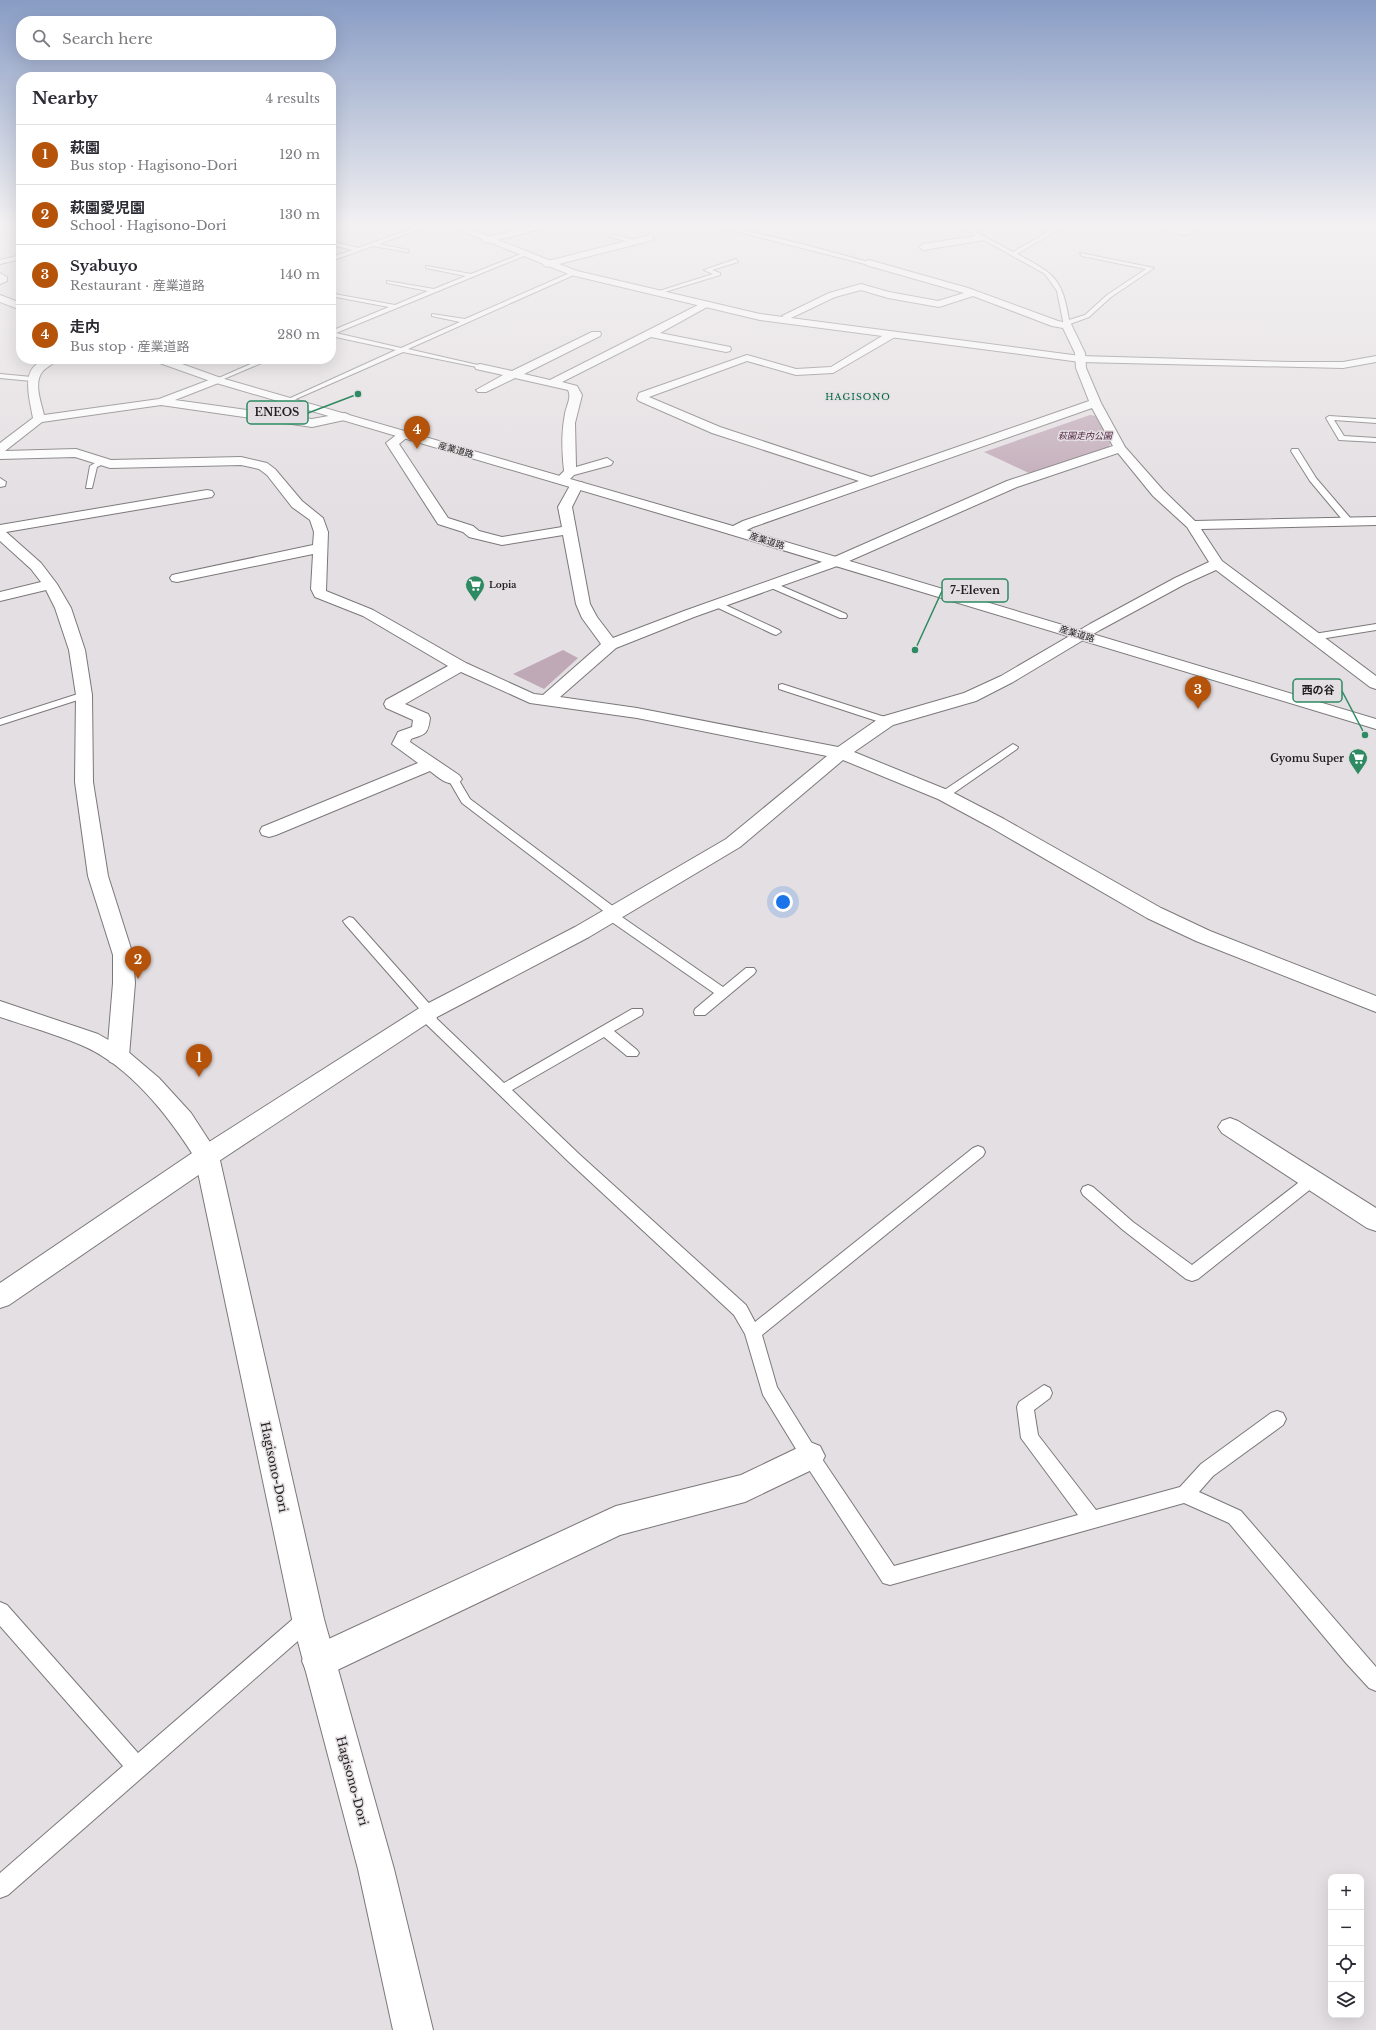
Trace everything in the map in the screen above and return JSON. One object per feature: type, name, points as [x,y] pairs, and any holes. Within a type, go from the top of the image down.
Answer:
[{"type":"street","points":[[552,383],[677,320]]},
{"type":"street","points":[[780,320],[1080,359],[1292,365],[1343,364],[1374,360]]},
{"type":"street","points":[[1044,320],[1056,324],[1067,325],[1080,353],[1081,368],[1095,403],[1120,448],[1158,493],[1192,525],[1217,564],[1376,684]]},
{"type":"street","points":[[498,394],[477,389],[514,375],[596,334]]},
{"type":"street","points":[[650,334],[726,349]]},
{"type":"street","points":[[872,481],[716,430],[643,399],[642,395],[747,358],[796,372],[833,370],[891,335]]},
{"type":"street","points":[[578,343],[618,350]]},
{"type":"street","points":[[38,419],[32,378],[37,370],[46,364]]},
{"type":"street","name":"産業道路","points":[[172,364],[217,380],[345,418],[569,479],[834,562],[1376,724]]},
{"type":"street","points":[[480,367],[572,388],[576,395],[570,410],[568,429],[569,479],[565,507],[583,604],[590,618],[610,645]]},
{"type":"street","points":[[0,449],[38,419],[161,402],[217,380]]},
{"type":"street","points":[[161,402],[312,423],[345,418]]},
{"type":"street","points":[[734,531],[748,524],[1095,403]]},
{"type":"street","points":[[404,435],[392,443],[443,521],[468,529],[474,534],[502,541],[569,530]]},
{"type":"street","points":[[546,701],[610,645],[717,604],[834,562],[1012,484],[1120,448]]},
{"type":"street","points":[[0,455],[76,453],[85,454],[103,462],[121,464],[241,461],[263,466],[271,472],[297,504],[316,518],[321,532],[318,589],[320,594],[368,613],[460,666],[530,698],[637,713],[841,753],[944,795],[997,823],[1154,913],[1203,936],[1376,1004]]},
{"type":"street","points":[[569,479],[607,462]]},
{"type":"street","points":[[0,529],[109,516],[135,505],[186,502],[207,494]]},
{"type":"street","points":[[1192,525],[1376,521]]},
{"type":"street","points":[[0,534],[36,566],[50,584],[63,608],[77,650],[84,695],[86,790],[98,876],[123,955],[124,983],[118,1056]]},
{"type":"street","points":[[177,578],[321,548]]},
{"type":"street","points":[[0,1297],[207,1156],[429,1012],[582,932],[734,843],[841,753],[873,729],[887,722],[970,697],[1007,679],[1081,635],[1180,581],[1217,564]]},
{"type":"street","points":[[0,597],[50,584]]},
{"type":"street","points":[[453,779],[402,744],[404,736],[420,730],[422,718],[392,704],[460,666]]},
{"type":"street","points":[[270,831],[432,764]]},
{"type":"street","name":"Hagisono-Dori","points":[[0,1009],[90,1040],[118,1056],[151,1084],[183,1118],[207,1156],[308,1619],[318,1661],[376,1869],[413,2030]]},
{"type":"street","points":[[1230,1127],[1376,1221]]},
{"type":"street","points":[[318,1661],[616,1521],[745,1488],[810,1456]]},
{"type":"lane","points":[[336,332],[365,320]]},
{"type":"lane","points":[[458,320],[465,321]]},
{"type":"lane","points":[[287,401],[468,320]]},
{"type":"lane","points":[[1066,320],[1067,325],[1079,320]]},
{"type":"lane","points":[[336,335],[480,367]]},
{"type":"lane","points":[[217,380],[256,364]]},
{"type":"lane","points":[[0,376],[32,378]]},
{"type":"lane","points":[[1376,421],[1328,418],[1342,438],[1376,440]]},
{"type":"lane","points":[[1295,451],[1313,479],[1350,522]]},
{"type":"lane","points":[[89,486],[94,466],[103,462]]},
{"type":"lane","points":[[772,585],[843,616]]},
{"type":"lane","points":[[717,604],[776,632]]},
{"type":"lane","points":[[1314,637],[1376,627]]},
{"type":"lane","points":[[782,687],[887,722]]},
{"type":"lane","points":[[0,722],[84,695]]},
{"type":"lane","points":[[944,795],[1013,747]]},
{"type":"lane","points":[[453,779],[466,801],[612,914],[723,993]]},
{"type":"lane","points":[[349,921],[429,1012],[430,1021],[502,1090],[740,1310],[753,1333],[769,1390],[810,1456],[890,1576],[1185,1494],[1207,1470],[1277,1419]]},
{"type":"lane","points":[[700,1012],[750,971]]},
{"type":"lane","points":[[502,1090],[637,1012]]},
{"type":"lane","points":[[605,1031],[632,1053]]},
{"type":"lane","points":[[753,1333],[978,1152]]},
{"type":"lane","points":[[1088,1190],[1128,1226],[1192,1274],[1312,1180]]},
{"type":"lane","points":[[1044,1393],[1025,1407],[1030,1438],[1093,1520]]},
{"type":"lane","points":[[1185,1494],[1235,1517],[1353,1656],[1376,1680]]},
{"type":"lane","points":[[0,1612],[137,1767]]},
{"type":"lane","points":[[0,1886],[308,1619]]},
{"type":"green space","name":"萩園走内公園","points":[[1090,415],[1097,416],[1111,443],[1107,449],[1031,474],[984,452]]},
{"type":"green space","points":[[563,650],[578,658],[544,689],[513,674]]},
{"type":"place","name":"ENEOS","points":[[358,394]]},
{"type":"place","name":"走内","points":[[417,449]]},
{"type":"place","name":"Lopia","points":[[475,602]]},
{"type":"place","name":"7-Eleven","points":[[915,650]]},
{"type":"place","name":"Syabuyo","points":[[1198,709]]},
{"type":"place","name":"西の谷","points":[[1365,735]]},
{"type":"place","name":"Gyomu Super","points":[[1358,775]]},
{"type":"place","name":"萩園愛児園","points":[[138,979]]},
{"type":"place","name":"萩園","points":[[199,1077]]},
{"type":"district","name":"HAGISONO","points":[[858,397]]}]
